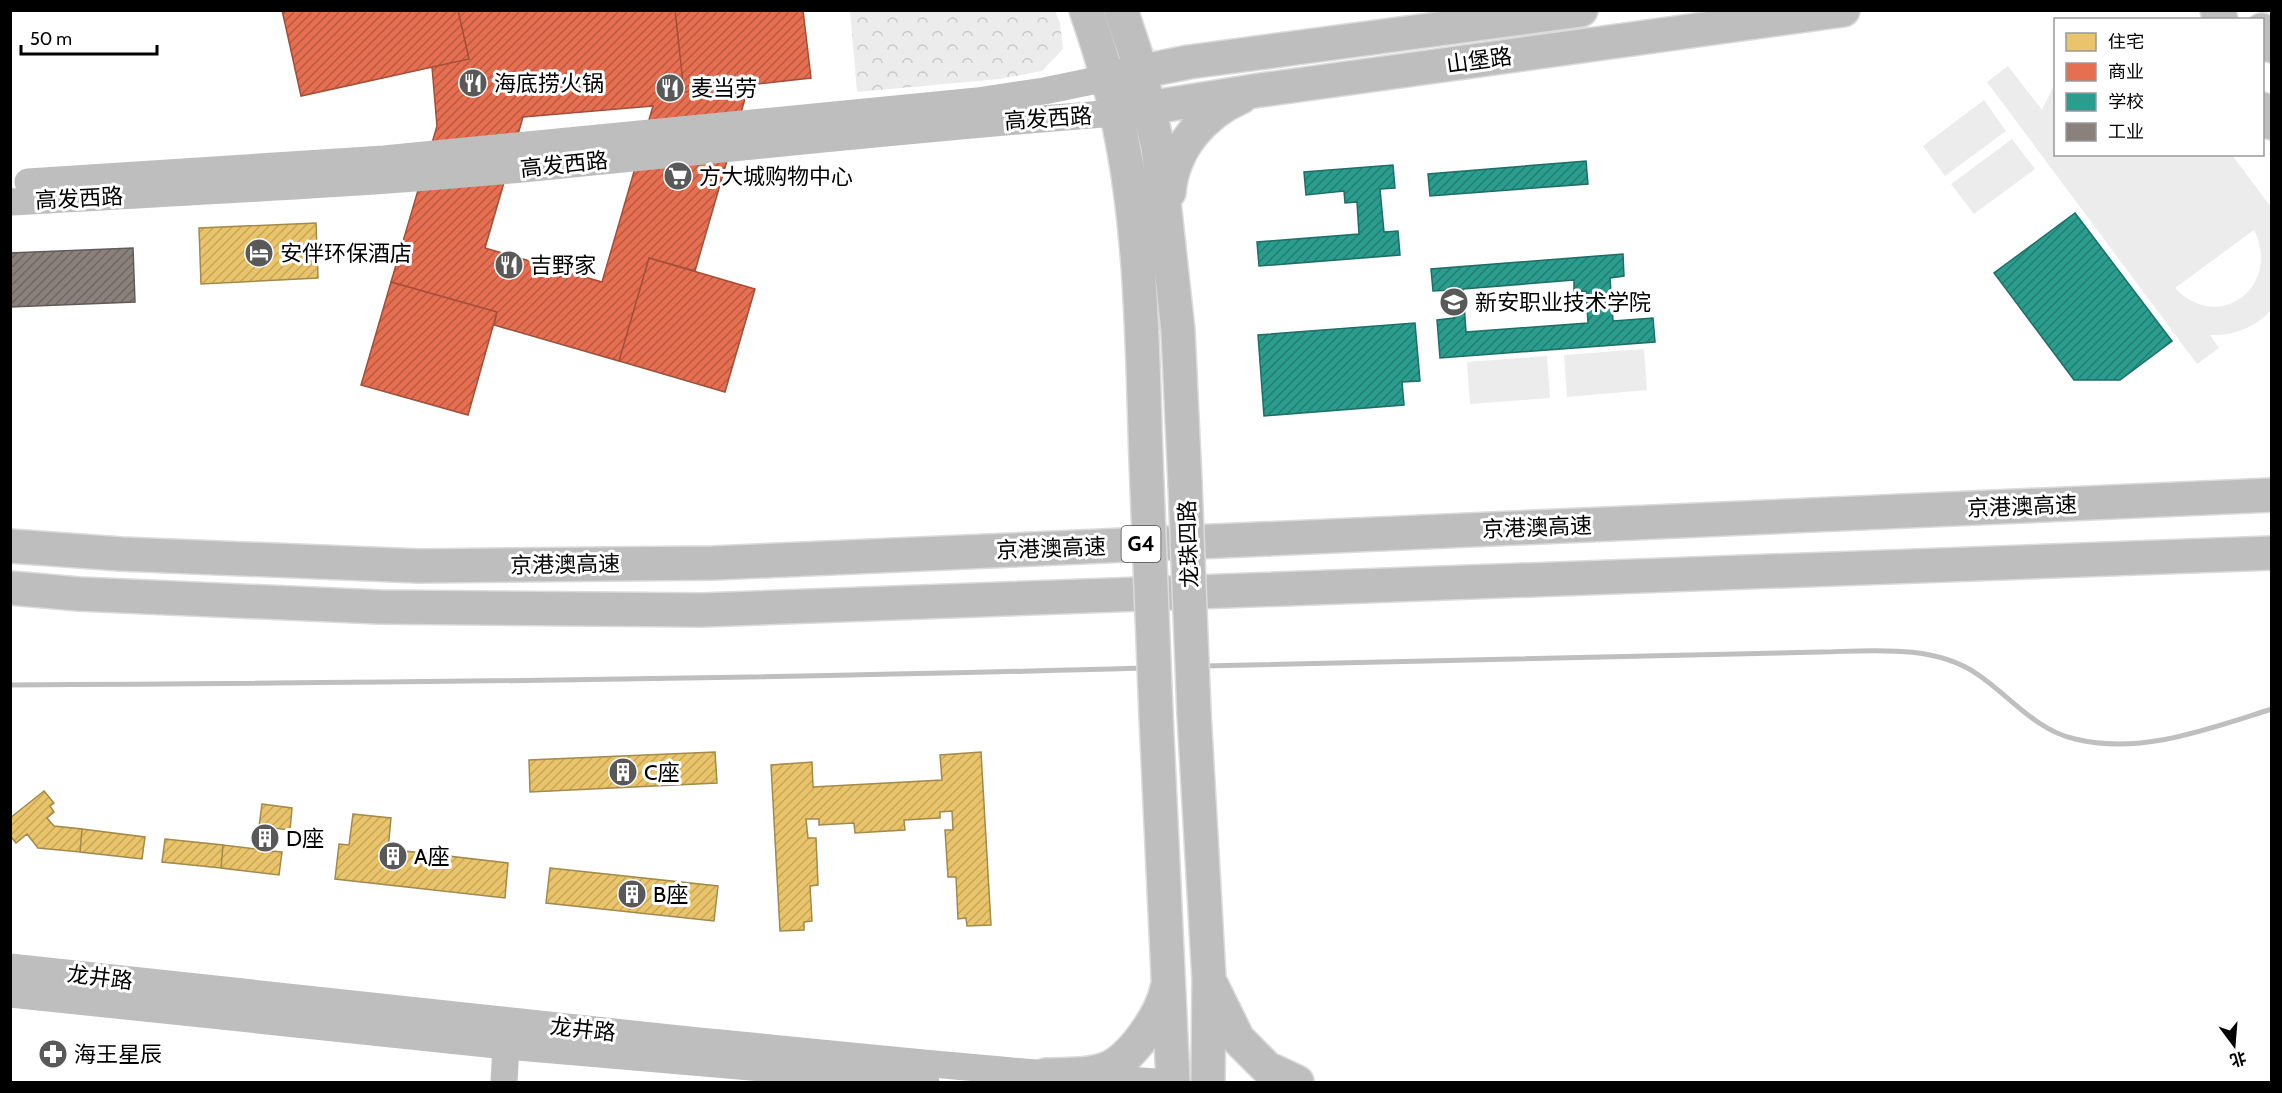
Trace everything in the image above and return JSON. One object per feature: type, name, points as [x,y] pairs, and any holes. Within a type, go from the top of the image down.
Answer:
[{"type":"main road","name":"龙珠四路","points":[[1086,10],[1116,112],[1131,204],[1139,280],[1173,1083]]},
{"type":"main road","name":"龙珠四路","points":[[1121,10],[1140,71],[1158,147],[1178,331],[1194,714],[1209,979],[1208,1083]]},
{"type":"main road","name":"山堡路","points":[[1107,78],[1201,60],[1581,10]]},
{"type":"main road","name":"山堡路","points":[[1116,112],[1843,10]]},
{"type":"main road","points":[[1165,221],[1170,180],[1178,156],[1190,136],[1209,116],[1231,101],[1254,91]]},
{"type":"main road","name":"京港澳高速","points":[[10,546],[121,554],[419,566],[713,563],[2271,495]]},
{"type":"main road","name":"京港澳高速","points":[[10,588],[91,594],[380,607],[702,610],[2271,553]]},
{"type":"main road","points":[[1899,568],[1979,583],[2271,571]]},
{"type":"main road","points":[[1046,1075],[1087,1073],[1109,1068],[1131,1050],[1147,1032],[1159,1012],[1167,991],[1168,971]]},
{"type":"main road","points":[[1209,979],[1238,1039],[1267,1068],[1297,1083]]},
{"type":"street","name":"高发西路","points":[[10,183],[384,159],[530,146],[977,101],[1044,91],[1107,78]]},
{"type":"street","name":"高发西路","points":[[10,202],[487,172],[907,130],[1116,112]]},
{"type":"street","name":"龙井路","points":[[10,967],[298,1000],[1046,1075],[1156,1083]]},
{"type":"street","name":"龙井路","points":[[10,994],[507,1046],[926,1083]]},
{"type":"street","points":[[504,1083],[507,1046]]},
{"type":"green space","points":[[850,11],[1055,11],[1060,23],[1063,49],[1042,71],[1000,79],[857,92]]},
{"type":"green space","points":[[2008,66],[2042,110],[2054,85],[2054,156],[2233,156],[2271,207],[2272,309],[2259,321],[2244,329],[2227,334],[2210,335],[2219,348],[2197,364],[1987,82]],"holes":[[[2254,230],[2260,250],[2260,269],[2253,285],[2242,297],[2227,305],[2210,306],[2192,301],[2175,288]]]},
{"type":"green space","points":[[1984,100],[2006,131],[1945,176],[1923,146]]},
{"type":"green space","points":[[2012,139],[2035,169],[1974,214],[1951,184]]},
{"type":"green space","points":[[1644,349],[1647,390],[1567,397],[1564,355]]},
{"type":"green space","points":[[1547,356],[1550,398],[1470,404],[1467,362]]},
{"type":"building: 住宅","name":"安伴环保酒店","points":[[316,223],[318,278],[201,284],[199,228]]},
{"type":"building: 住宅","name":"C座","points":[[715,752],[717,783],[530,792],[529,760]]},
{"type":"building: 住宅","points":[[981,752],[991,925],[967,926],[966,918],[958,919],[956,877],[948,877],[945,830],[953,830],[952,811],[940,812],[940,818],[904,820],[905,830],[855,833],[854,823],[819,825],[819,819],[806,819],[808,838],[816,838],[818,885],[810,886],[812,921],[804,922],[804,930],[780,931],[771,765],[812,762],[813,787],[942,780],[940,755]]},
{"type":"building: 住宅","points":[[44,791],[54,803],[50,806],[54,812],[47,818],[54,826],[82,829],[80,852],[38,848],[27,834],[16,843],[12,838],[10,839],[10,818]]},
{"type":"building: 住宅","name":"D座","points":[[262,804],[292,808],[290,830],[273,828],[271,851],[282,852],[279,875],[221,868],[223,845],[256,849]]},
{"type":"building: 住宅","name":"A座","points":[[353,814],[391,818],[388,849],[508,863],[505,898],[335,879],[339,844],[349,845]]},
{"type":"building: 住宅","points":[[82,829],[145,837],[142,859],[80,852]]},
{"type":"building: 住宅","points":[[165,839],[223,845],[221,868],[162,862]]},
{"type":"building: 住宅","name":"B座","points":[[550,868],[718,886],[714,921],[546,903]]},
{"type":"building: 商业","points":[[282,10],[458,10],[469,59],[301,96]]},
{"type":"building: 商业","name":"方大城购物中心","points":[[458,10],[675,10],[684,92],[749,85],[695,271],[649,258],[619,361],[494,325],[497,312],[391,282],[437,126],[432,67],[469,59]],"holes":[[[653,106],[602,282],[485,248],[523,117]]]},
{"type":"building: 商业","points":[[675,10],[803,10],[811,78],[684,92]]},
{"type":"building: 商业","points":[[649,258],[755,289],[725,392],[619,361]]},
{"type":"building: 商业","points":[[391,282],[497,312],[468,415],[361,385]]},
{"type":"building: 学校","points":[[1586,161],[1588,184],[1430,196],[1428,174]]},
{"type":"building: 学校","points":[[1393,165],[1395,188],[1380,189],[1384,232],[1398,231],[1400,255],[1259,266],[1257,242],[1359,234],[1357,202],[1345,203],[1344,191],[1306,195],[1304,172]]},
{"type":"building: 学校","points":[[2075,213],[2172,341],[2120,380],[2074,380],[1994,273]]},
{"type":"building: 学校","points":[[1623,254],[1624,276],[1610,278],[1613,321],[1653,318],[1655,342],[1440,358],[1437,320],[1454,318],[1452,290],[1433,291],[1431,269]],"holes":[[[1574,280],[1574,292],[1586,291],[1588,323],[1466,332],[1463,289]]]},
{"type":"building: 学校","points":[[1415,323],[1420,381],[1402,382],[1404,405],[1264,416],[1258,335]]},
{"type":"building: 工业","points":[[133,248],[135,302],[10,307],[10,253]]},
{"type":"waterway","points":[[1203,666],[1902,651],[1960,664],[1977,674],[2047,728],[2075,739],[2100,743],[2125,744],[2175,738],[2272,709]]},
{"type":"waterway","points":[[10,685],[576,680],[1142,668]]},
{"type":"place","name":"海底捞火锅","points":[[473,83]]},
{"type":"place","name":"麦当劳","points":[[670,88]]},
{"type":"place","name":"方大城购物中心","points":[[678,176]]},
{"type":"place","name":"安伴环保酒店","points":[[259,253]]},
{"type":"place","name":"吉野家","points":[[509,265]]},
{"type":"place","name":"新安职业技术学院","points":[[1454,302]]},
{"type":"place","name":"C座","points":[[623,772]]},
{"type":"place","name":"D座","points":[[265,838]]},
{"type":"place","name":"A座","points":[[393,856]]},
{"type":"place","name":"B座","points":[[632,894]]},
{"type":"place","name":"海王星辰","points":[[53,1054]]}]
